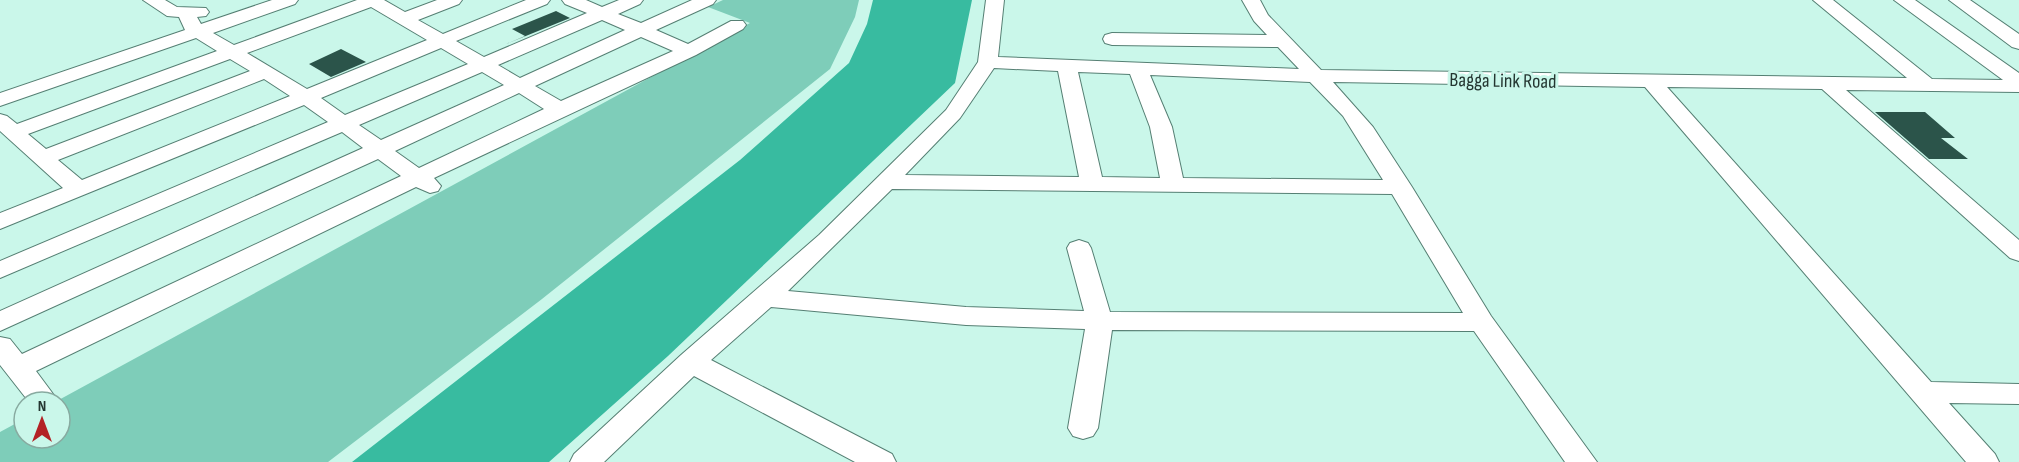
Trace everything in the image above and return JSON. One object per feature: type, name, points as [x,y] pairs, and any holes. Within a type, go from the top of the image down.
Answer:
[{"type":"street","points":[[152,0],[192,22],[229,52],[305,96],[426,183]]},
{"type":"street","points":[[0,100],[192,22],[234,2],[249,0]]},
{"type":"street","points":[[192,22],[289,0]]},
{"type":"street","points":[[78,189],[7,126],[229,52],[372,0],[560,110]]},
{"type":"street","points":[[403,19],[453,0]]},
{"type":"street","points":[[0,222],[540,0]]},
{"type":"street","points":[[571,0],[689,51]]},
{"type":"street","points":[[0,270],[634,0]]},
{"type":"street","points":[[0,322],[707,0]]},
{"type":"street","points":[[585,462],[691,362],[765,298],[953,114],[988,62],[995,0]]},
{"type":"street","points":[[1251,0],[1260,17],[1355,119],[1401,188],[1482,322],[1582,462]]},
{"type":"street","points":[[1822,0],[1927,85]]},
{"type":"street","points":[[1903,0],[2019,84]]},
{"type":"street","points":[[1958,0],[2019,43]]},
{"type":"street","points":[[17,368],[426,183],[560,110],[689,51],[737,25]]},
{"type":"street","points":[[1112,39],[1284,41]]},
{"type":"street","name":"Bagga Link Road","points":[[988,62],[1315,76],[1652,82],[2019,84]]},
{"type":"street","points":[[1067,66],[1092,184]]},
{"type":"street","points":[[1138,70],[1161,127],[1173,185]]},
{"type":"street","points":[[42,158],[265,72]]},
{"type":"street","points":[[1652,82],[1984,462]]},
{"type":"street","points":[[1828,84],[2019,253]]},
{"type":"street","points":[[885,182],[1401,188]]},
{"type":"street","points":[[1078,248],[1099,321],[1083,428]]},
{"type":"street","points":[[765,298],[966,316],[1099,321],[1482,322]]},
{"type":"street","points":[[0,346],[35,390]]},
{"type":"street","points":[[691,362],[881,462]]},
{"type":"street","points":[[1923,392],[2019,394]]},
{"type":"shaded area","points":[[723,0],[859,0],[855,17],[830,69],[542,299],[328,462],[0,462],[0,432],[12,426],[12,450],[72,450],[72,393],[750,23],[708,7]]},
{"type":"shaded area","points":[[873,0],[972,0],[955,83],[668,356],[549,462],[352,462],[740,160],[849,63],[867,24]]},
{"type":"building","points":[[556,11],[570,18],[506,44],[525,36],[512,29]]},
{"type":"building","points":[[341,49],[366,62],[331,77],[309,64]]},
{"type":"building","points":[[1875,112],[1925,112],[1955,138],[1941,138],[1968,159],[1929,159]]}]
